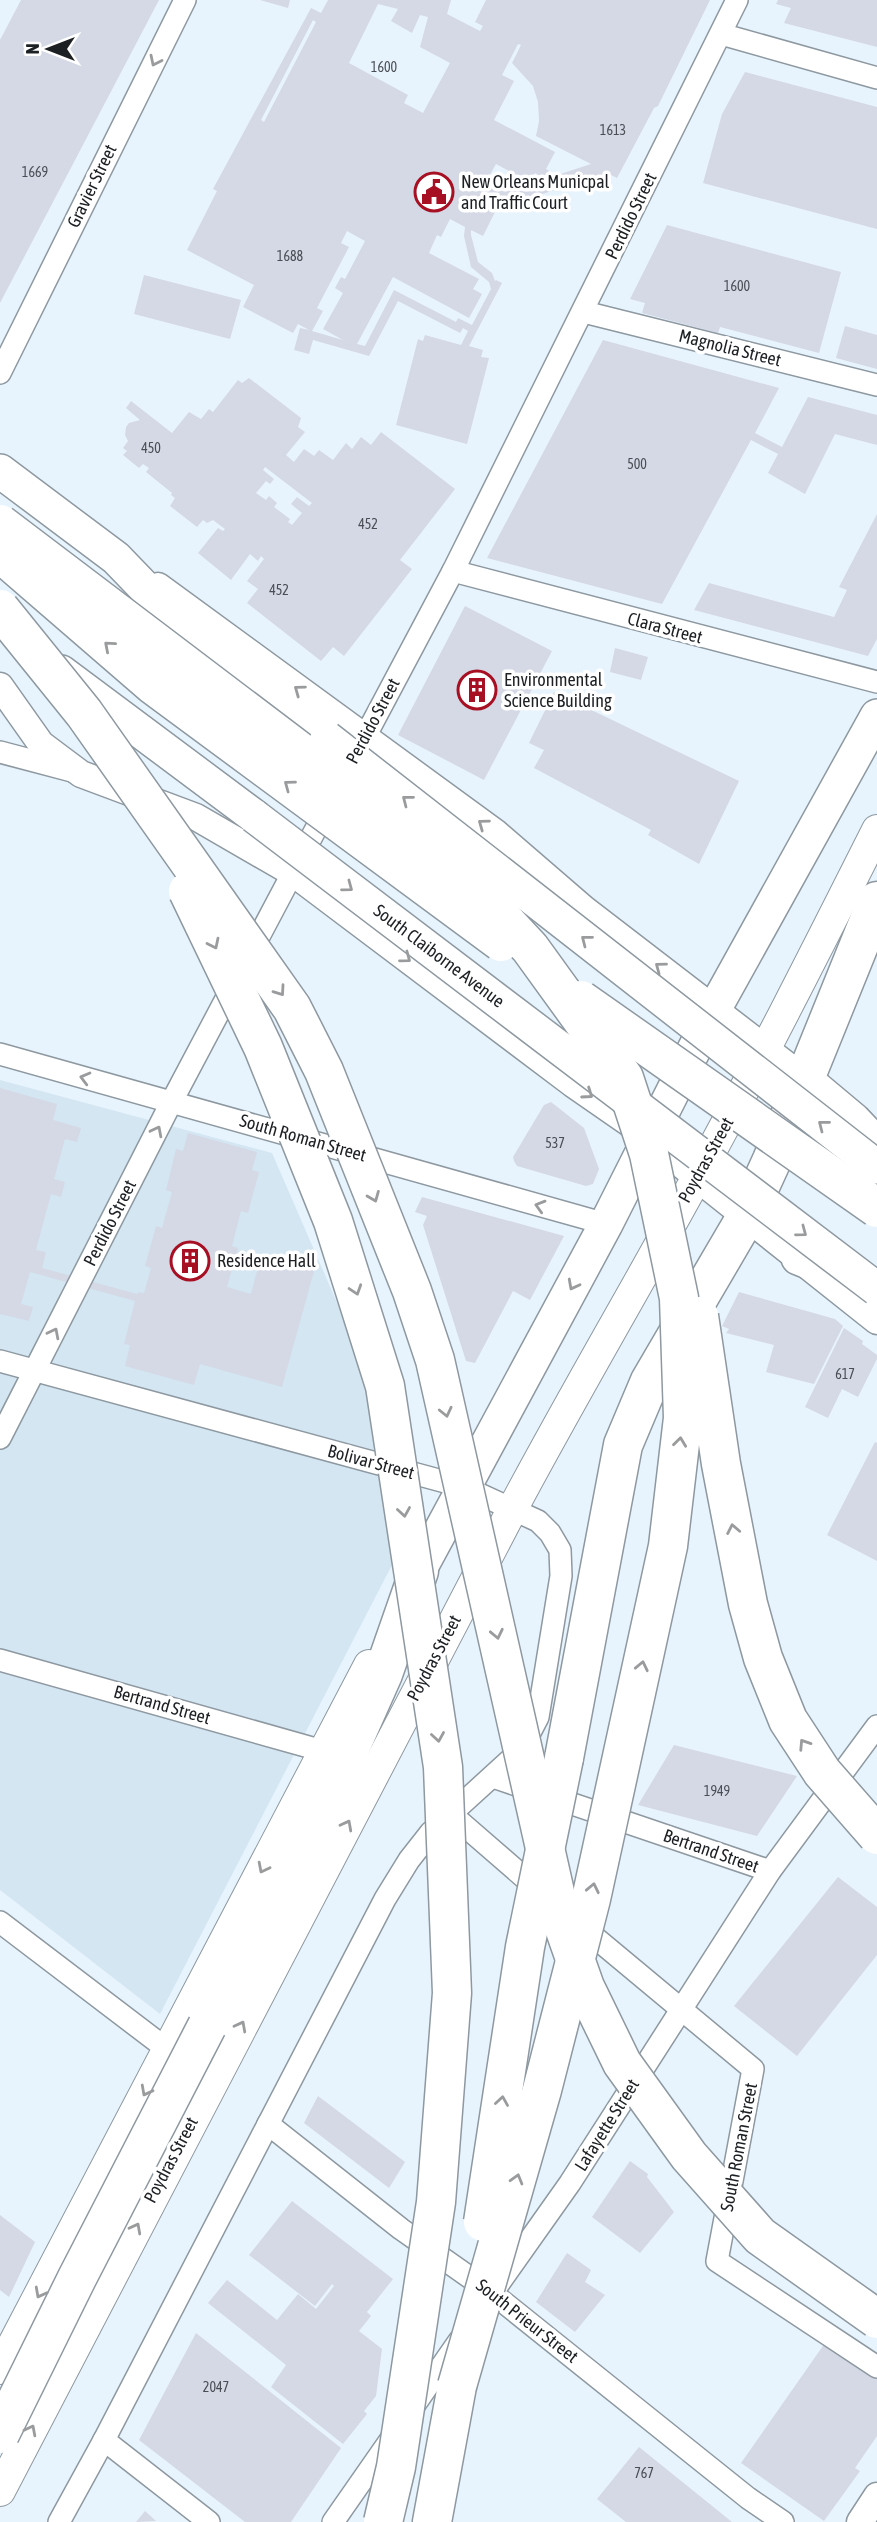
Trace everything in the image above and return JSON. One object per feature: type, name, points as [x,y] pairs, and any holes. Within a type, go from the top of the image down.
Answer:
[{"type":"highway","points":[[0,524],[393,822],[474,888],[530,948],[624,1078],[649,1145],[681,1218],[707,1360],[721,1464],[748,1604],[763,1658],[788,1720],[822,1772],[877,1835]]},
{"type":"highway","points":[[0,553],[153,685],[620,1028],[877,1208]]},
{"type":"highway","points":[[0,609],[84,713],[292,1008],[324,1071],[412,1291],[438,1373],[561,1919],[585,1987],[622,2063],[689,2156],[760,2236],[877,2319]]},
{"type":"highway","points":[[141,795],[263,1047],[333,1221],[368,1328],[385,1386],[443,1768],[452,1993],[436,2202],[396,2467],[383,2522]]},
{"type":"highway","points":[[432,2522],[457,2386],[525,1947],[569,1738],[623,1445],[650,1381],[746,1217],[772,1160],[877,901]]},
{"type":"highway","points":[[457,2386],[542,2090],[591,1899],[668,1546],[683,1418],[679,1298],[649,1145]]},
{"type":"highway","points":[[0,2434],[77,2278],[347,1755],[383,1674],[420,1569]]},
{"type":"main road","points":[[0,471],[116,558],[171,615],[877,1167]]},
{"type":"main road","name":"South Claiborne Avenue","points":[[0,626],[877,1289]]},
{"type":"main road","points":[[1,2365],[323,1751],[649,1145],[715,1008],[877,716]]},
{"type":"main road","name":"Poydras Street","points":[[0,2491],[571,1398],[697,1178],[877,830]]},
{"type":"main road","points":[[804,1079],[854,1120],[872,1139],[877,1156]]},
{"type":"main road","points":[[798,1258],[846,1277],[877,1282]]},
{"type":"street","name":"Gravier Street","points":[[0,373],[185,0]]},
{"type":"street","name":"Perdido Street","points":[[0,1438],[172,1101],[453,571],[737,0]]},
{"type":"street","points":[[721,34],[877,78]]},
{"type":"street","name":"Magnolia Street","points":[[584,312],[877,384]]},
{"type":"street","points":[[116,558],[180,601],[496,833],[584,909],[804,1079]]},
{"type":"street","name":"Clara Street","points":[[453,571],[877,682]]},
{"type":"street","name":"South Claiborne Avenue","points":[[0,686],[41,744],[81,774],[197,817],[293,873],[573,1084],[649,1145],[697,1178],[877,1321]]},
{"type":"street","points":[[0,751],[81,774]]},
{"type":"street","name":"South Roman Street","points":[[0,1054],[606,1224]]},
{"type":"street","name":"Bolivar Street","points":[[0,1361],[464,1487],[538,1521],[550,1533],[560,1550],[561,1576],[538,1717],[521,1750],[493,1777]]},
{"type":"street","name":"Bertrand Street","points":[[0,1660],[323,1751]]},
{"type":"street","name":"Lafayette Street","points":[[333,2522],[570,2183],[770,1871],[877,1726]]},
{"type":"street","points":[[59,2522],[385,1899],[409,1860],[431,1832],[493,1777]]},
{"type":"street","name":"Bertrand Street","points":[[493,1777],[770,1871]]},
{"type":"street","name":"South Roman Street","points":[[451,1814],[623,1962],[753,2069],[717,2261],[877,2367]]},
{"type":"street","points":[[0,1922],[168,2050]]},
{"type":"street","name":"South Prieur Street","points":[[268,2124],[401,2229],[492,2292],[748,2498],[783,2522]]},
{"type":"street","points":[[1,2365],[47,2397]]},
{"type":"street","points":[[104,2440],[209,2522]]},
{"type":"street","points":[[860,2522],[877,2496]]},
{"type":"shaded area","points":[[0,1080],[272,1153],[424,1503],[160,2014],[0,1890]]},
{"type":"building","points":[[21,0],[159,0],[0,303],[0,40]]},
{"type":"building","points":[[260,0],[290,0],[288,8]]},
{"type":"building","points":[[328,0],[451,0],[447,14],[480,31],[483,26],[475,22],[486,0],[710,0],[658,106],[654,108],[617,178],[611,175],[530,198],[518,193],[486,202],[497,208],[483,236],[471,230],[471,235],[478,262],[492,273],[495,281],[502,283],[469,346],[483,350],[481,357],[489,358],[467,444],[396,425],[418,339],[423,341],[425,335],[461,345],[468,331],[463,328],[460,333],[398,301],[369,356],[313,340],[309,354],[294,350],[300,328],[309,330],[298,324],[293,333],[243,307],[254,285],[187,250],[217,191],[213,189],[311,8],[321,13]],"holes":[[[378,4],[398,9],[391,21],[412,33],[420,15],[428,17],[420,47],[450,63],[423,113],[404,103],[408,95],[349,63]],[[313,20],[316,22],[264,122],[261,120]],[[518,44],[521,45],[512,63],[533,86],[538,102],[539,121],[536,136],[591,164],[545,179],[549,171],[546,169],[555,152],[494,120],[514,81],[502,75]],[[496,164],[530,182],[535,173],[545,179],[528,184],[509,175],[486,182]],[[450,219],[465,227],[464,236],[471,267],[489,282],[491,289],[472,325],[458,318],[456,322],[394,290],[365,346],[357,344],[393,277],[469,318],[482,294],[473,289],[479,279],[429,253],[437,235],[441,237]],[[347,231],[365,241],[345,279],[341,277],[335,288],[343,293],[323,329],[343,340],[312,331],[323,311],[317,308],[349,247],[341,243]]]},
{"type":"building","points":[[778,0],[877,0],[877,47],[784,23],[791,8],[776,4]]},
{"type":"building","points":[[745,72],[877,107],[877,229],[703,183],[722,114]]},
{"type":"building","points":[[667,225],[841,272],[819,353],[720,327],[718,333],[642,313],[645,303],[630,299]]},
{"type":"building","points":[[144,275],[241,300],[230,339],[134,314]]},
{"type":"building","points":[[845,326],[877,335],[877,369],[836,358]]},
{"type":"building","points":[[603,340],[779,388],[755,433],[782,447],[808,397],[877,415],[877,445],[835,434],[805,494],[768,473],[778,454],[751,440],[662,604],[487,558]]},
{"type":"building","points":[[249,378],[301,418],[298,427],[305,432],[286,455],[294,462],[304,449],[314,456],[319,450],[333,460],[346,443],[352,449],[361,437],[371,445],[381,432],[455,489],[400,560],[412,569],[344,656],[333,647],[321,661],[247,603],[258,589],[247,581],[264,559],[261,556],[258,561],[250,554],[231,580],[198,553],[218,528],[223,531],[225,529],[213,520],[207,523],[203,520],[197,527],[170,506],[175,498],[146,472],[149,468],[143,464],[139,468],[123,455],[127,451],[123,448],[128,441],[125,435],[126,427],[129,423],[140,420],[126,408],[131,401],[172,433],[189,412],[201,419],[209,409],[213,412],[238,380],[242,383]],"holes":[[[265,467],[312,503],[309,506],[297,497],[291,504],[302,513],[292,525],[288,522],[290,519],[274,507],[277,503],[269,496],[266,500],[256,493],[266,481],[270,484],[274,479],[263,470]]]},
{"type":"building","points":[[877,514],[877,639],[868,656],[694,610],[709,583],[834,617],[847,590],[839,587]]},
{"type":"building","name":"Environmental Science Building","points":[[465,606],[552,651],[484,780],[398,735]]},
{"type":"building","points":[[615,648],[648,657],[641,680],[610,672]]},
{"type":"building","points":[[554,692],[739,781],[699,864],[648,835],[651,830],[534,768],[544,750],[529,743]]},
{"type":"building","name":"Residence Hall","points":[[0,1088],[57,1104],[53,1120],[81,1128],[77,1142],[65,1139],[54,1179],[65,1182],[61,1197],[51,1194],[36,1250],[46,1252],[42,1268],[137,1294],[144,1293],[151,1268],[145,1266],[156,1226],[162,1228],[172,1192],[166,1190],[176,1149],[183,1151],[188,1133],[257,1152],[252,1170],[259,1172],[248,1213],[241,1211],[232,1246],[238,1248],[227,1287],[251,1294],[261,1256],[314,1271],[282,1387],[200,1364],[194,1385],[125,1366],[130,1345],[124,1344],[135,1301],[30,1272],[21,1304],[33,1307],[29,1321],[0,1314]]},
{"type":"building","points":[[551,1102],[584,1128],[599,1169],[593,1184],[586,1186],[517,1166],[514,1161],[513,1157],[544,1105]]},
{"type":"building","points":[[422,1197],[564,1236],[530,1300],[513,1291],[475,1363],[466,1361],[423,1225],[427,1216],[415,1212]]},
{"type":"building","points":[[739,1292],[835,1319],[843,1326],[814,1384],[766,1372],[774,1345],[726,1333],[729,1329],[722,1326]]},
{"type":"building","points":[[844,1328],[863,1341],[862,1344],[877,1355],[877,1359],[858,1397],[842,1389],[828,1418],[805,1407]]},
{"type":"building","points":[[875,1442],[877,1443],[877,1561],[827,1535]]},
{"type":"building","points":[[674,1745],[797,1776],[757,1836],[638,1805]]},
{"type":"building","points":[[838,1877],[877,1907],[877,1955],[797,2056],[734,2006]]},
{"type":"building","points":[[318,2096],[405,2162],[389,2188],[304,2123]]},
{"type":"building","points":[[630,2161],[648,2174],[647,2177],[674,2212],[640,2253],[592,2217]]},
{"type":"building","points":[[292,2201],[393,2279],[367,2312],[371,2316],[359,2331],[382,2349],[376,2396],[364,2411],[367,2414],[343,2444],[271,2387],[286,2365],[208,2303],[227,2280],[277,2320],[298,2294],[316,2309],[334,2286],[332,2284],[315,2306],[249,2255]]},
{"type":"building","points":[[0,2215],[35,2242],[9,2297],[0,2290]]},
{"type":"building","points":[[567,2253],[591,2270],[585,2282],[605,2295],[575,2332],[536,2302]]},
{"type":"building","points":[[196,2333],[341,2448],[291,2522],[245,2522],[139,2440]]},
{"type":"building","points":[[825,2343],[877,2379],[877,2436],[855,2468],[860,2471],[824,2521],[741,2463]]},
{"type":"building","points":[[639,2447],[732,2522],[626,2522],[597,2499]]},
{"type":"building","points":[[145,2511],[156,2521],[136,2522]]},
{"type":"place","name":"New Orleans Municpal and Traffic Court","points":[[434,192]]},
{"type":"place","name":"Environmental Science Building","points":[[477,690]]},
{"type":"place","name":"Residence Hall","points":[[190,1261]]}]
